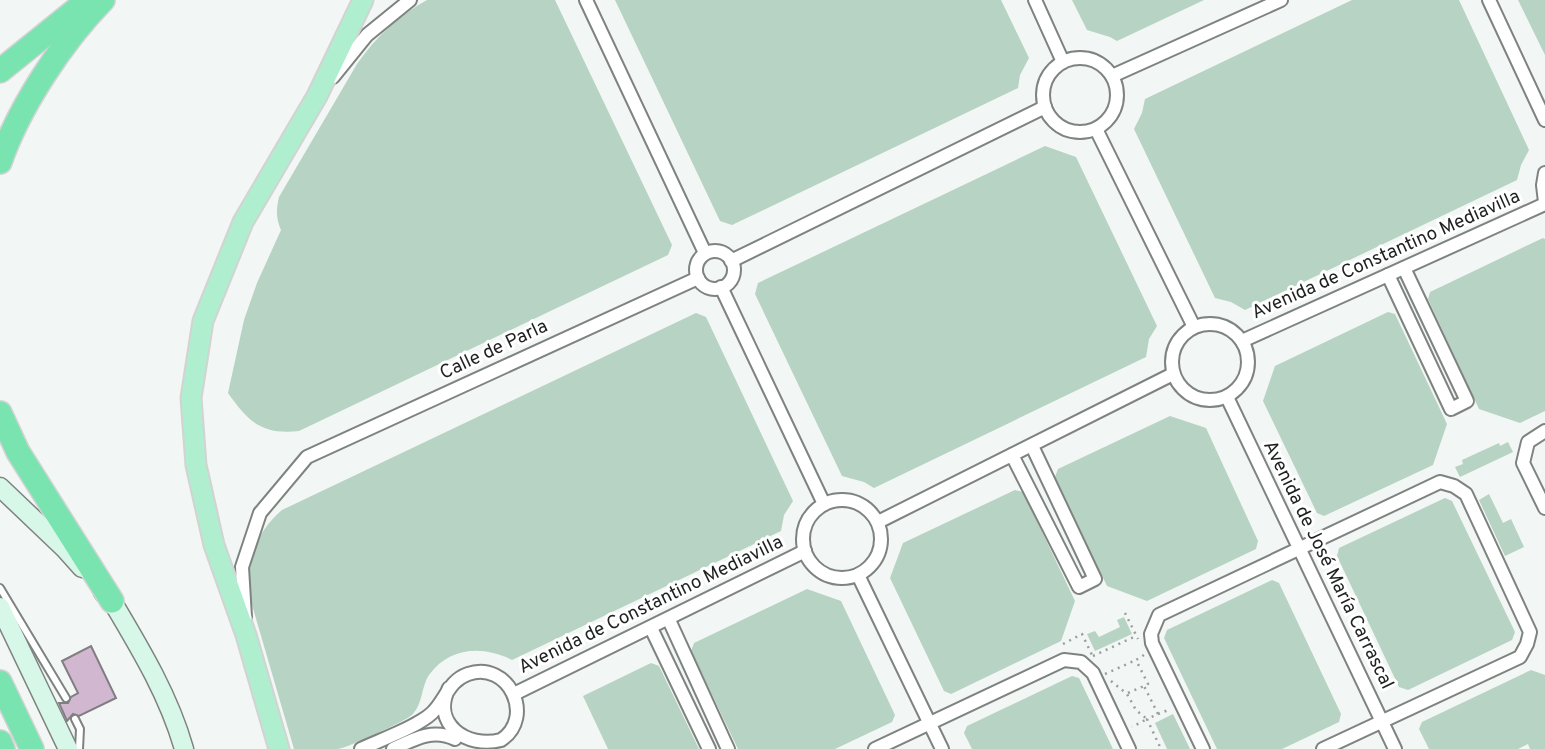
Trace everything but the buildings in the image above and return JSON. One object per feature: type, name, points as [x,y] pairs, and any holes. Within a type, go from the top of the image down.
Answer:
[{"type":"highway","points":[[0,71],[88,0]]},
{"type":"highway","points":[[0,163],[10,133],[38,85],[103,0]]},
{"type":"highway","points":[[0,412],[18,452],[111,601]]},
{"type":"highway","points":[[0,682],[32,749]]},
{"type":"highway","points":[[0,742],[3,749]]},
{"type":"main road","points":[[279,749],[266,697],[214,545],[196,465],[191,397],[203,321],[243,222],[317,96],[363,0]]},
{"type":"main road","points":[[0,487],[65,549],[111,601],[150,665],[184,749]]},
{"type":"main road","points":[[0,607],[68,749]]},
{"type":"street","points":[[317,96],[367,35],[411,0]]},
{"type":"street","points":[[586,0],[705,253]]},
{"type":"street","points":[[1035,0],[1063,62]]},
{"type":"street","points":[[1112,76],[1281,0]]},
{"type":"street","points":[[1489,0],[1545,120]]},
{"type":"street","points":[[1074,58],[1096,61],[1112,76],[1117,88],[1117,100],[1114,112],[1107,122],[1096,129],[1072,132],[1060,127],[1051,118],[1045,107],[1044,86],[1048,76],[1063,62],[1074,58]]},
{"type":"street","points":[[732,261],[1045,107]]},
{"type":"street","points":[[1096,129],[1194,327]]},
{"type":"street","points":[[1545,173],[1545,203]]},
{"type":"street","name":"Avenida de Constantino Mediavilla","points":[[1242,341],[1545,203]]},
{"type":"street","points":[[719,251],[732,261],[733,275],[721,287],[709,288],[698,278],[697,262],[705,253],[719,251]]},
{"type":"street","points":[[1388,275],[1451,409],[1467,401],[1404,268]]},
{"type":"street","name":"Calle de Parla","points":[[246,635],[242,567],[260,513],[307,457],[698,278]]},
{"type":"street","points":[[721,287],[824,504]]},
{"type":"street","points":[[1215,324],[1226,327],[1242,341],[1249,362],[1247,372],[1236,391],[1214,401],[1201,400],[1189,395],[1179,386],[1173,374],[1173,352],[1177,342],[1194,327],[1215,324]]},
{"type":"street","points":[[878,522],[1173,374]]},
{"type":"street","name":"Avenida de José María Carrascal","points":[[1227,397],[1395,749]]},
{"type":"street","points":[[1545,431],[1534,437],[1525,449],[1523,463],[1545,508]]},
{"type":"street","points":[[1012,455],[1079,587],[1095,579],[1032,446]]},
{"type":"street","points":[[1203,749],[1152,643],[1154,626],[1159,615],[1440,482],[1454,486],[1466,494],[1530,632],[1527,645],[1520,657],[1323,749]]},
{"type":"street","points":[[832,500],[850,500],[867,508],[878,522],[881,531],[880,549],[872,564],[858,575],[840,578],[822,572],[815,567],[805,551],[803,538],[806,524],[813,512],[832,500]]},
{"type":"street","name":"Avenida de Constantino Mediavilla","points":[[514,694],[805,551]]},
{"type":"street","points":[[858,575],[942,749]]},
{"type":"street","points":[[668,620],[728,749]]},
{"type":"street","points":[[651,628],[709,749]]},
{"type":"street","points":[[875,749],[1064,660],[1081,662],[1093,673],[1129,749]]},
{"type":"street","points":[[361,749],[432,713],[456,680],[477,672],[499,677],[514,694],[517,704],[509,749]]},
{"type":"street","points":[[449,688],[443,704],[445,721],[454,736],[470,745]]},
{"type":"street","points":[[393,749],[426,735],[438,733],[470,745],[492,744],[501,740],[514,724]]},
{"type":"lane","points":[[0,588],[66,698]]},
{"type":"lane","points":[[75,719],[80,729],[79,749]]},
{"type":"path","points":[[1093,656],[1136,636]]},
{"type":"path","points":[[1146,655],[1102,675],[1128,694],[1136,710],[1147,719],[1161,749]]},
{"type":"path","points":[[1128,694],[1148,684],[1136,660]]},
{"type":"path","points":[[1143,686],[1158,714]]},
{"type":"path","points":[[1129,728],[1172,708]]},
{"type":"green space","points":[[427,0],[555,0],[672,245],[668,255],[299,431],[286,432],[265,428],[249,418],[228,393],[244,320],[281,230],[277,214],[279,197],[364,54],[397,20]]},
{"type":"green space","points":[[615,0],[1001,0],[1029,58],[1020,75],[1018,88],[732,225],[720,221]]},
{"type":"green space","points":[[1072,0],[1204,0],[1117,41],[1087,30]]},
{"type":"green space","points":[[1352,0],[1459,0],[1529,150],[1517,180],[1245,310],[1231,302],[1215,298],[1134,129],[1145,99]]},
{"type":"green space","points":[[1518,0],[1545,0],[1545,55]]},
{"type":"green space","points":[[1045,146],[1076,157],[1157,326],[1149,339],[1146,357],[874,488],[864,482],[842,476],[755,294],[758,283]]},
{"type":"green space","points":[[1543,238],[1545,411],[1520,423],[1479,409],[1428,299],[1430,292]]},
{"type":"green space","points":[[1388,312],[1395,314],[1447,424],[1433,465],[1324,516],[1317,513],[1263,401],[1275,366]]},
{"type":"green space","points":[[696,313],[706,317],[793,501],[784,515],[781,531],[512,660],[490,652],[467,651],[456,654],[437,666],[429,675],[418,706],[407,718],[338,749],[294,749],[250,598],[250,572],[254,549],[273,519],[282,510]]},
{"type":"green space","points":[[1170,416],[1206,428],[1258,541],[1256,549],[1147,601],[1107,586],[1055,477],[1058,469]]},
{"type":"green space","points":[[1508,442],[1513,452],[1460,477],[1455,467],[1463,464],[1462,460],[1499,443],[1500,446]]},
{"type":"green space","points":[[1015,490],[1023,492],[1075,601],[1061,641],[951,694],[944,691],[890,578],[903,543]]},
{"type":"green space","points":[[1489,494],[1503,523],[1511,519],[1524,547],[1505,556],[1479,500]]},
{"type":"green space","points":[[1445,498],[1452,501],[1515,632],[1512,640],[1408,690],[1399,687],[1337,556],[1339,548]]},
{"type":"green space","points":[[1272,580],[1279,583],[1341,714],[1339,722],[1282,749],[1217,749],[1164,638],[1167,630]]},
{"type":"green space","points":[[807,589],[841,601],[895,715],[892,722],[835,749],[738,749],[691,651],[694,643]]},
{"type":"green space","points":[[1124,617],[1132,634],[1095,651],[1087,634],[1095,631],[1099,637],[1120,627],[1117,620]]},
{"type":"green space","points":[[651,663],[659,666],[699,749],[608,749],[583,696]]},
{"type":"green space","points":[[1531,670],[1545,675],[1545,749],[1530,749],[1528,744],[1518,749],[1429,749],[1419,729],[1422,722]]},
{"type":"green space","points":[[1072,676],[1079,678],[1113,749],[972,749],[964,733],[967,726]]},
{"type":"green space","points":[[1173,714],[1190,749],[1167,749],[1155,723]]}]
